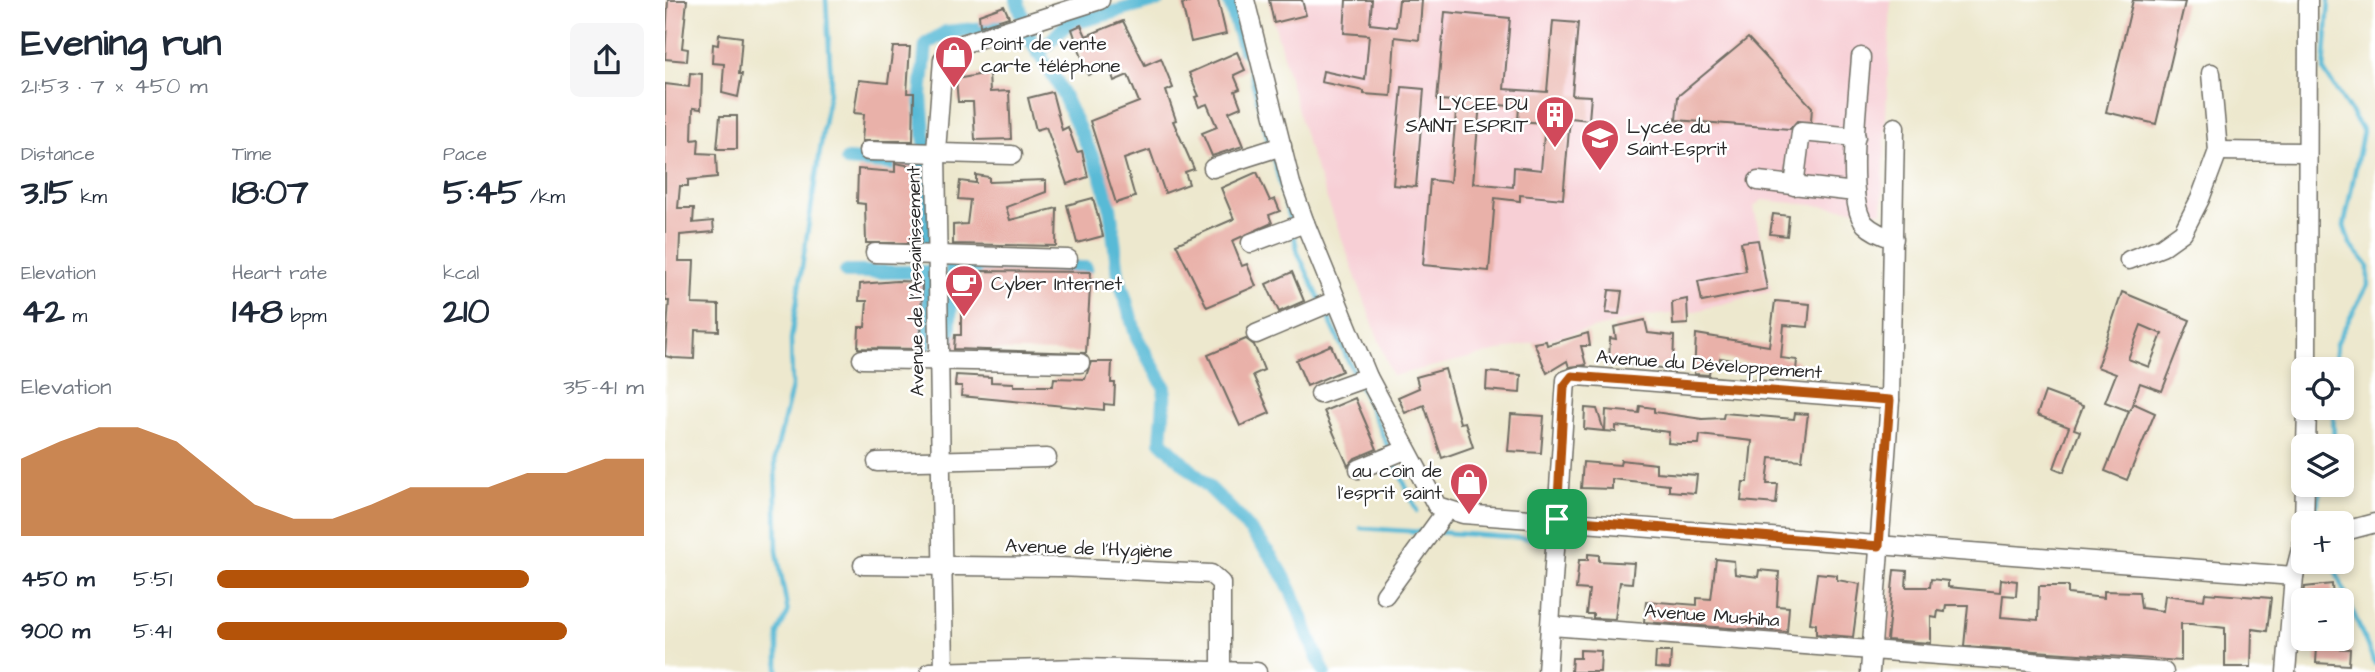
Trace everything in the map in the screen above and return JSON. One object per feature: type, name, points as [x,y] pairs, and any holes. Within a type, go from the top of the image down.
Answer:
[{"type":"street","name":"Avenue de l'Assainissement","points":[[944,672],[937,359],[936,152],[943,59],[955,46],[1100,0]]},
{"type":"street","points":[[1245,0],[1282,146],[1305,223],[1334,301],[1405,450],[1430,496],[1445,511],[2294,576],[2286,672]]},
{"type":"street","points":[[2307,357],[2305,152],[2308,0]]},
{"type":"street","points":[[1861,57],[1856,137],[1857,210],[1864,223],[1876,233],[1894,239]]},
{"type":"street","points":[[2129,260],[2162,247],[2183,232],[2200,199],[2218,151],[2211,73]]},
{"type":"street","points":[[1870,672],[1890,400],[1895,127]]},
{"type":"street","points":[[1794,186],[1801,132],[1856,137]]},
{"type":"street","points":[[1213,168],[1282,146]]},
{"type":"street","points":[[868,151],[1011,155]]},
{"type":"street","points":[[2218,151],[2305,152]]},
{"type":"street","points":[[1758,181],[1855,192]]},
{"type":"street","points":[[1251,243],[1305,223]]},
{"type":"street","points":[[875,253],[1068,259]]},
{"type":"street","points":[[1256,334],[1334,301]]},
{"type":"street","points":[[862,359],[1080,363]]},
{"type":"street","name":"Avenue du Développement","points":[[1547,672],[1564,386],[1572,376],[1890,400]]},
{"type":"street","points":[[1320,394],[1368,377]]},
{"type":"street","points":[[1359,469],[1405,450]]},
{"type":"street","points":[[877,462],[940,458],[1047,458]]},
{"type":"street","points":[[1385,595],[1445,511]]},
{"type":"street","points":[[2354,529],[2375,523]]},
{"type":"street","name":"Avenue de l'Hygiène","points":[[863,565],[1211,574],[1220,583],[1221,671]]},
{"type":"street","name":"Avenue Mushiha","points":[[1551,626],[2164,672]]},
{"type":"street","points":[[930,672],[1080,668],[1257,672]]},
{"type":"shaded area","name":"Lycée du Saint-Esprit","points":[[1268,0],[1891,0],[1882,212],[1762,200],[1754,207],[1771,291],[1692,312],[1647,316],[1392,376],[1307,144]]},
{"type":"building","points":[[668,0],[687,0],[682,48],[688,49],[687,61],[665,59]]},
{"type":"building","points":[[1197,0],[1218,0],[1226,34],[1191,42],[1182,4]]},
{"type":"building","points":[[1269,0],[1302,0],[1306,15],[1274,23]]},
{"type":"building","points":[[1346,0],[1372,0],[1370,24],[1396,27],[1399,0],[1422,0],[1419,40],[1395,37],[1391,96],[1364,94],[1364,91],[1321,82],[1323,71],[1365,80],[1369,35],[1344,33]]},
{"type":"building","points":[[2133,0],[2185,2],[2156,124],[2106,112]]},
{"type":"building","points":[[1004,6],[1009,17],[980,26],[979,15]]},
{"type":"building","points":[[1445,12],[1510,18],[1504,89],[1547,92],[1553,21],[1578,23],[1572,95],[1591,96],[1589,120],[1570,118],[1563,199],[1520,195],[1520,201],[1495,198],[1489,271],[1423,265],[1430,180],[1450,182],[1457,101],[1437,100]],"holes":[[[1480,103],[1519,107],[1518,121],[1545,123],[1541,170],[1514,167],[1513,187],[1473,183]]]},
{"type":"building","points":[[1123,21],[1145,65],[1161,58],[1173,88],[1166,91],[1176,120],[1173,121],[1194,169],[1185,172],[1189,184],[1165,193],[1150,150],[1124,159],[1135,197],[1116,203],[1090,121],[1139,102],[1128,75],[1114,81],[1109,66],[1088,75],[1072,29],[1081,25],[1086,36]]},
{"type":"building","points":[[719,34],[742,37],[739,74],[742,74],[738,97],[722,93],[724,64],[712,63],[713,44],[718,45]]},
{"type":"building","points":[[1748,38],[1812,107],[1811,122],[1797,121],[1790,129],[1676,120],[1678,96]]},
{"type":"building","points":[[893,47],[910,47],[907,93],[914,93],[913,141],[862,141],[864,114],[854,113],[859,80],[888,83]]},
{"type":"building","points":[[1237,52],[1245,70],[1234,75],[1240,89],[1235,91],[1241,107],[1229,112],[1243,146],[1212,156],[1202,133],[1217,127],[1207,104],[1199,107],[1195,97],[1199,96],[1189,73]]},
{"type":"building","points":[[690,73],[702,74],[701,109],[693,108],[692,140],[699,139],[698,153],[716,154],[717,177],[688,180],[688,186],[680,186],[678,208],[694,208],[693,223],[713,221],[714,232],[680,235],[679,261],[694,261],[692,304],[719,305],[719,331],[695,330],[694,359],[665,356],[669,301],[666,301],[665,292],[665,84],[689,87]]},
{"type":"building","points":[[989,73],[990,92],[1009,91],[1011,139],[975,140],[973,102],[958,102],[956,79]]},
{"type":"building","points":[[1402,87],[1424,89],[1416,187],[1393,185]]},
{"type":"building","points":[[1052,92],[1062,130],[1068,127],[1077,152],[1082,151],[1088,177],[1067,184],[1046,127],[1036,130],[1028,98]]},
{"type":"building","points":[[720,116],[737,116],[737,149],[717,149]]},
{"type":"building","points":[[895,163],[923,168],[921,243],[866,243],[865,204],[857,203],[858,169],[895,172]]},
{"type":"building","points":[[1257,172],[1270,201],[1275,199],[1280,211],[1269,215],[1272,223],[1232,241],[1242,266],[1247,264],[1256,286],[1207,307],[1176,244],[1234,219],[1221,188]]},
{"type":"building","points":[[976,175],[989,177],[989,182],[1046,180],[1046,192],[1006,207],[1010,220],[1057,208],[1056,246],[953,244],[953,225],[967,224],[970,200],[958,199],[960,181],[976,183]]},
{"type":"building","points":[[1093,198],[1103,236],[1077,243],[1067,205]]},
{"type":"building","points":[[1773,214],[1789,216],[1787,236],[1770,234]]},
{"type":"building","points":[[1758,240],[1767,289],[1702,302],[1698,281],[1746,271],[1741,242]]},
{"type":"building","points":[[981,271],[1091,272],[1086,353],[954,349],[955,335],[961,335],[961,300],[956,300],[957,280],[980,281]]},
{"type":"building","points":[[1292,272],[1304,301],[1279,312],[1266,284]]},
{"type":"building","points":[[922,282],[921,349],[858,348],[859,327],[865,327],[867,301],[859,301],[860,284]]},
{"type":"building","points":[[1609,290],[1622,291],[1619,314],[1606,313]]},
{"type":"building","points":[[2122,292],[2190,320],[2162,391],[2140,383],[2130,410],[2133,403],[2155,413],[2127,480],[2105,471],[2129,411],[2105,402],[2116,374],[2097,367]],"holes":[[[2141,325],[2162,334],[2149,367],[2128,359]]]},
{"type":"building","points":[[1687,299],[1688,324],[1673,325],[1672,302]]},
{"type":"building","points":[[1775,301],[1810,304],[1808,327],[1784,325],[1781,358],[1797,360],[1796,371],[1720,358],[1719,366],[1710,365],[1709,375],[1694,374],[1696,334],[1769,346]]},
{"type":"building","points":[[1645,320],[1648,333],[1674,336],[1673,369],[1609,363],[1610,338],[1616,339],[1614,327]]},
{"type":"building","points":[[1588,333],[1590,346],[1581,346],[1586,365],[1569,367],[1567,361],[1547,373],[1534,343],[1546,341],[1547,345]]},
{"type":"building","points":[[1246,339],[1254,345],[1264,370],[1253,375],[1270,413],[1240,426],[1208,355]]},
{"type":"building","points":[[1331,345],[1342,371],[1307,386],[1296,360]]},
{"type":"building","points":[[1091,362],[1112,362],[1114,405],[1104,404],[1104,410],[961,396],[962,386],[955,386],[956,375],[991,377],[991,382],[1014,383],[1014,386],[1053,386],[1054,378],[1085,379]]},
{"type":"building","points":[[1445,369],[1460,423],[1465,422],[1473,447],[1442,458],[1424,405],[1405,413],[1398,397],[1419,388],[1416,377]]},
{"type":"building","points":[[1487,372],[1521,375],[1520,393],[1486,390]]},
{"type":"building","points":[[2045,392],[2083,406],[2074,429],[2080,431],[2064,472],[2054,468],[2069,427],[2037,415]]},
{"type":"building","points":[[1355,398],[1377,449],[1355,458],[1348,466],[1324,411]]},
{"type":"building","points":[[1640,406],[1654,408],[1654,412],[1702,419],[1723,418],[1724,413],[1794,419],[1795,413],[1808,414],[1802,460],[1770,458],[1767,484],[1778,484],[1776,504],[1741,501],[1743,482],[1748,482],[1752,441],[1700,435],[1699,444],[1680,444],[1668,443],[1669,432],[1616,426],[1616,432],[1605,431],[1606,410],[1639,413]]},
{"type":"building","points":[[1585,408],[1597,409],[1604,431],[1584,429]]},
{"type":"building","points":[[1511,414],[1544,416],[1541,453],[1508,451]]},
{"type":"building","points":[[1621,460],[1656,464],[1656,472],[1697,475],[1695,493],[1669,491],[1669,485],[1612,479],[1612,489],[1581,488],[1583,462],[1620,465]]},
{"type":"building","points":[[1588,554],[1599,555],[1599,561],[1634,563],[1632,583],[1620,582],[1615,619],[1593,618],[1593,614],[1586,614],[1589,590],[1576,589],[1579,560],[1588,560]]},
{"type":"building","points":[[1716,559],[1734,561],[1735,574],[1758,577],[1759,570],[1779,572],[1777,606],[1789,607],[1787,632],[1644,622],[1646,601],[1697,605],[1697,598],[1711,599]]},
{"type":"building","points":[[1894,570],[1907,571],[1906,587],[1930,587],[1931,579],[1948,581],[1948,587],[2000,592],[2001,579],[2017,581],[2016,596],[2003,595],[2001,617],[2038,620],[2039,586],[2068,586],[2068,594],[2104,598],[2104,591],[2139,592],[2141,608],[2163,611],[2165,595],[2204,600],[2205,593],[2271,598],[2267,631],[2252,629],[2251,667],[2225,667],[2225,628],[2191,624],[2181,624],[2181,661],[1964,646],[1968,605],[1946,605],[1945,612],[1938,611],[1937,618],[1931,617],[1931,643],[1887,640]]},
{"type":"building","points":[[1817,573],[1837,575],[1837,580],[1860,584],[1853,637],[1816,634],[1816,624],[1810,623]]},
{"type":"building","points":[[2332,584],[2332,588],[2305,588]]},
{"type":"building","points":[[1580,650],[1601,651],[1600,672],[1571,672],[1572,658],[1580,658]]},
{"type":"building","points":[[2317,651],[2350,651],[2349,665],[2316,663]]},
{"type":"building","points":[[1656,652],[1671,652],[1670,669],[1655,668]]},
{"type":"waterway","points":[[778,672],[778,633],[788,613],[777,551],[775,457],[792,387],[791,339],[831,79],[826,0]]},
{"type":"waterway","points":[[1017,0],[1032,43],[1057,82],[1100,173],[1110,206],[1118,274],[1137,338],[1165,388],[1161,441],[1267,550],[1292,593],[1324,672]]},
{"type":"waterway","points":[[1038,54],[1066,25],[1159,0]]},
{"type":"waterway","points":[[1229,0],[1244,49]]},
{"type":"waterway","points":[[2329,0],[2324,71],[2363,131],[2344,226],[2350,244],[2368,266],[2368,284],[2336,344],[2335,357]]},
{"type":"waterway","points":[[925,145],[921,96],[926,44],[946,32],[996,27],[994,17]]},
{"type":"waterway","points":[[1244,49],[1269,144]]},
{"type":"waterway","points":[[1272,153],[1290,222]]},
{"type":"waterway","points":[[847,160],[925,166],[925,250]]},
{"type":"waterway","points":[[1293,231],[1298,253],[1320,300]]},
{"type":"waterway","points":[[949,352],[952,268],[1086,268]]},
{"type":"waterway","points":[[846,272],[928,272],[924,357]]},
{"type":"waterway","points":[[1324,308],[1356,377]]},
{"type":"waterway","points":[[1359,384],[1391,453]]},
{"type":"waterway","points":[[2333,420],[2334,434]]},
{"type":"waterway","points":[[1394,461],[1417,511]]},
{"type":"waterway","points":[[2315,511],[2319,497]]},
{"type":"waterway","points":[[1361,528],[1423,532]]},
{"type":"waterway","points":[[1435,532],[1539,539]]},
{"type":"waterway","points":[[2337,574],[2375,664]]},
{"type":"place","name":"Point de vente carte téléphone","points":[[954,89]]},
{"type":"place","name":"LYCEE DU SAINT ESPRIT","points":[[1555,149]]},
{"type":"place","name":"Lycée du Saint-Esprit","points":[[1600,172]]},
{"type":"place","name":"Cyber Internet","points":[[964,318]]},
{"type":"place","name":"au coin de l'esprit saint","points":[[1469,516]]},
{"type":"route","points":[[1572,376],[1890,400],[1879,546],[1557,519],[1564,386],[1566,380],[1572,376]]}]
